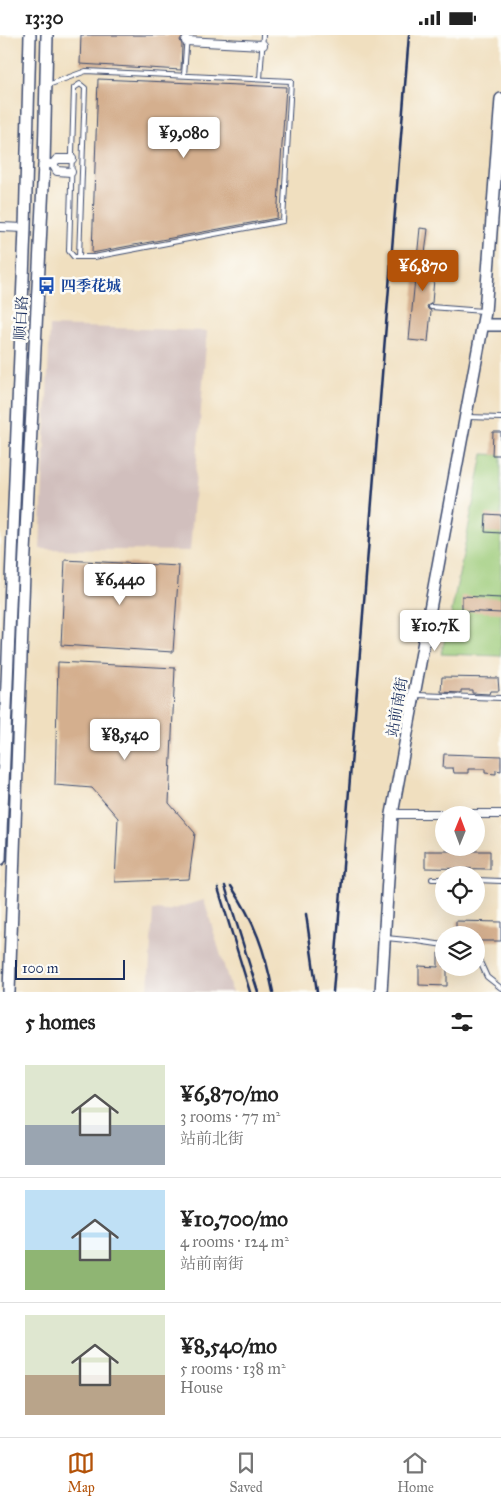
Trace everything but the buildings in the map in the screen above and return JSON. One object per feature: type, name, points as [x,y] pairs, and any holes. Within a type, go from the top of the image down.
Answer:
[{"type":"main road","name":"顺白路","points":[[0,859],[6,568],[25,228],[30,35]]},
{"type":"main road","name":"顺白路","points":[[9,992],[25,569],[48,164],[47,35]]},
{"type":"main road","name":"站前南街","points":[[381,992],[392,813],[484,318],[501,99]]},
{"type":"main road","points":[[484,318],[501,317]]},
{"type":"main road","points":[[484,318],[501,325]]},
{"type":"main road","points":[[6,568],[25,569]]},
{"type":"street","points":[[186,38],[262,45]]},
{"type":"street","points":[[72,159],[57,159],[48,164],[57,171],[72,172]]},
{"type":"street","points":[[0,227],[25,228]]},
{"type":"street","points":[[392,813],[501,814]]},
{"type":"lane","points":[[260,79],[263,35]]},
{"type":"lane","points":[[184,75],[186,38]]},
{"type":"lane","points":[[46,86],[86,71],[291,81],[283,221],[94,257],[79,257],[74,257],[69,251],[74,88],[80,84],[85,88],[79,257]]},
{"type":"lane","points":[[431,307],[484,318]]},
{"type":"lane","points":[[466,417],[501,418]]},
{"type":"lane","points":[[414,695],[501,698]]},
{"type":"lane","points":[[485,880],[501,881]]},
{"type":"lane","points":[[384,938],[435,944]]},
{"type":"lane","points":[[485,973],[487,977],[501,988]]},
{"type":"shaded area","points":[[50,326],[207,331],[190,551],[40,549]]},
{"type":"shaded area","points":[[204,900],[232,992],[148,992],[153,910],[167,911]]},
{"type":"green space","points":[[483,454],[501,455],[501,656],[441,654],[451,615]]},
{"type":"railway","points":[[333,992],[409,35]]},
{"type":"railway","points":[[225,886],[258,992]]},
{"type":"railway","points":[[231,886],[247,912],[258,937],[273,992]]},
{"type":"railway","points":[[218,888],[250,992]]},
{"type":"railway","points":[[306,914],[317,992]]},
{"type":"place","name":"四季花城","points":[[47,286]]}]
